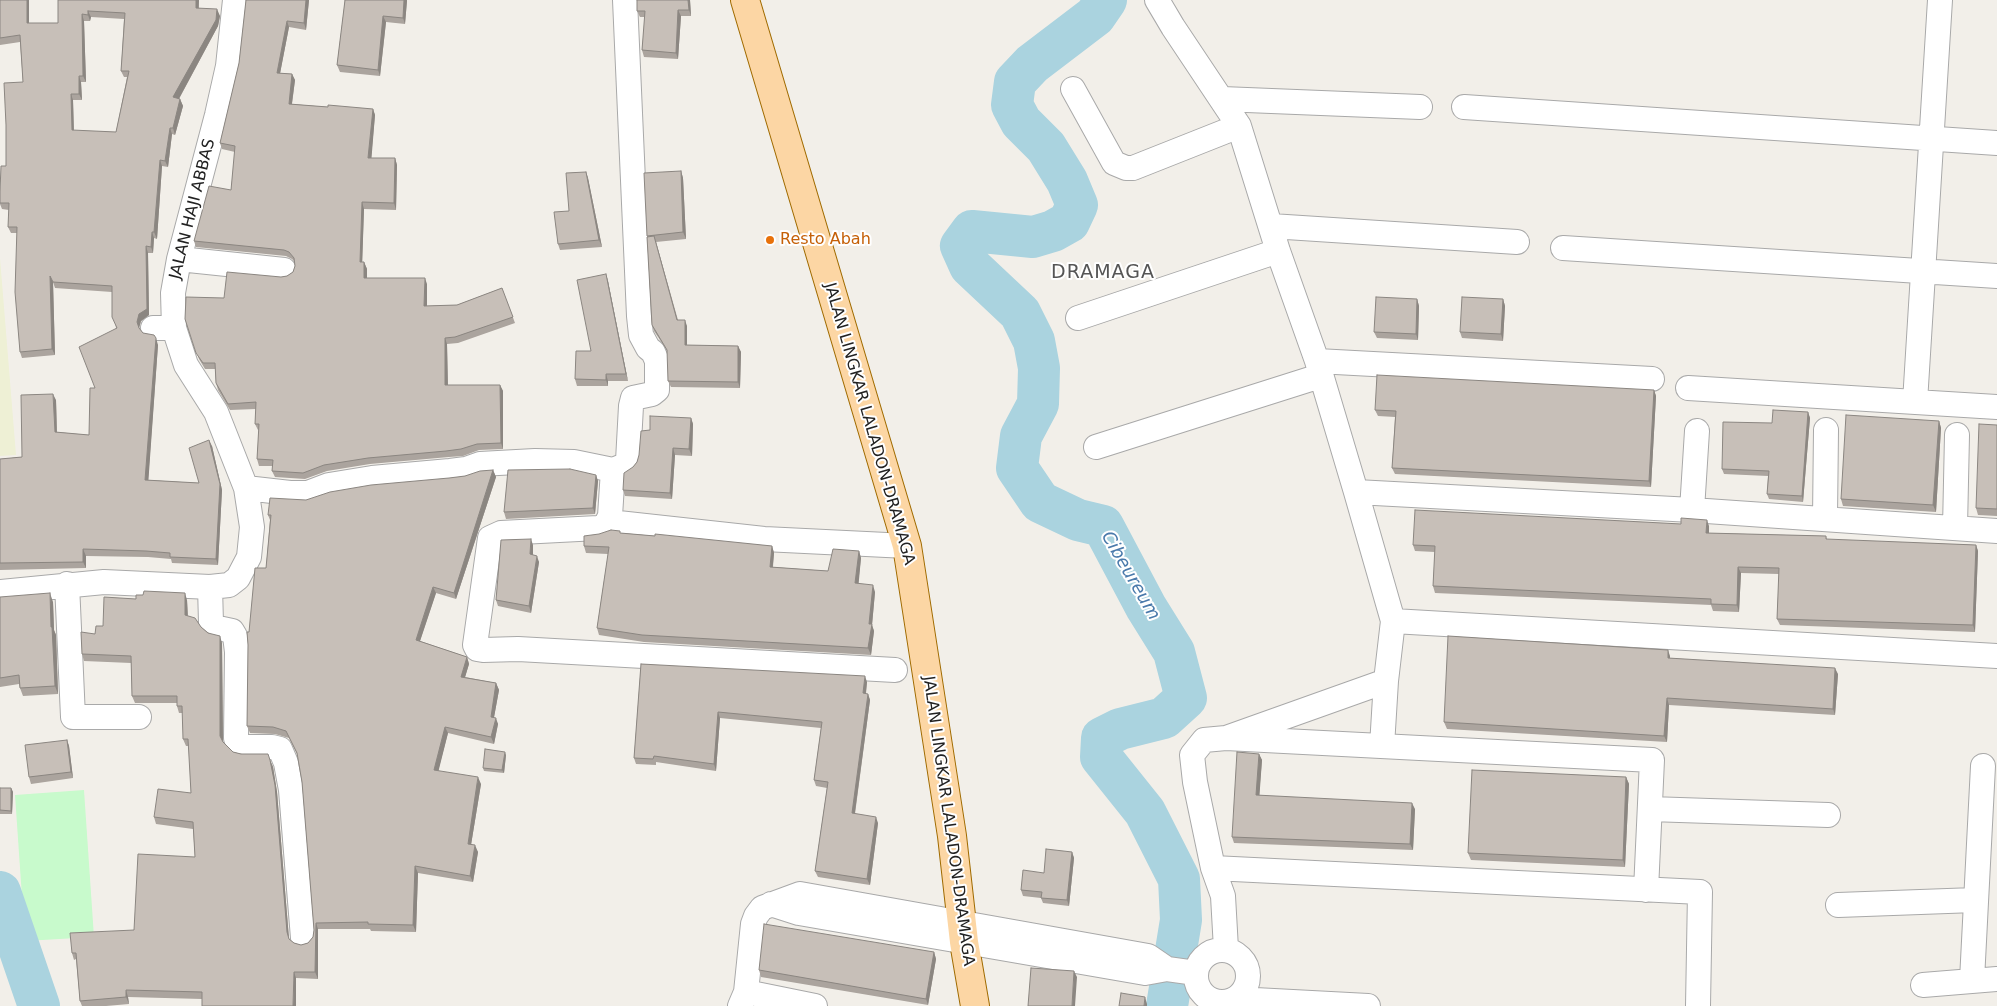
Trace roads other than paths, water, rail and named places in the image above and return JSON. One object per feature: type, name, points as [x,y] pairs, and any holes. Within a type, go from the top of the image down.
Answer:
[{"type":"main road","name":"JALAN LINGKAR LALADON-DRAMAGA","points":[[745,0],[907,546],[952,836],[963,932],[976,1006]]},
{"type":"street","name":"JALAN HAJI ABBAS","points":[[0,592],[67,584],[104,582],[210,587],[229,585],[238,578],[249,558],[252,527],[246,488],[216,412],[164,328],[179,259],[228,66],[235,0]]},
{"type":"street","points":[[246,488],[308,493],[329,485],[372,478],[466,469],[480,464],[527,461],[574,462],[613,470],[626,465],[628,462],[633,398],[656,393],[658,378],[657,361],[654,352],[648,348],[641,335],[639,316],[625,0]]},
{"type":"street","points":[[1157,0],[1239,126],[1356,492],[1393,621],[1386,681],[1382,746]]},
{"type":"street","points":[[1173,27],[1178,0]]},
{"type":"street","points":[[1915,402],[1940,0]]},
{"type":"street","points":[[1073,89],[1114,163],[1126,168],[1133,168],[1239,126]]},
{"type":"street","points":[[1222,99],[1420,107]]},
{"type":"street","points":[[1464,107],[1997,143]]},
{"type":"street","points":[[1271,226],[1517,242]]},
{"type":"street","points":[[1563,248],[1997,276]]},
{"type":"street","points":[[1078,318],[1278,252]]},
{"type":"street","points":[[179,259],[284,270]]},
{"type":"street","points":[[1096,447],[1318,369],[1652,379]]},
{"type":"street","points":[[1688,388],[1997,407]]},
{"type":"street","points":[[1825,518],[1826,430]]},
{"type":"street","points":[[1692,510],[1697,431]]},
{"type":"street","points":[[1955,528],[1957,435]]},
{"type":"street","points":[[613,470],[608,522],[605,526],[598,528],[501,533],[490,538],[475,641],[477,649],[518,649],[895,670]]},
{"type":"street","points":[[1356,492],[1825,518],[1997,531]]},
{"type":"street","points":[[608,522],[764,539],[907,546]]},
{"type":"street","points":[[67,584],[73,717],[139,717]]},
{"type":"street","points":[[210,587],[211,623],[232,631],[235,636],[237,652],[236,738],[238,744],[242,747],[272,747],[280,750],[286,764],[291,790],[303,938]]},
{"type":"street","points":[[1393,621],[1997,656]]},
{"type":"street","points":[[1226,738],[1386,681]]},
{"type":"street","points":[[1226,949],[1222,896],[1213,868],[1195,782],[1192,755],[1204,740],[1226,738],[1652,760],[1646,890]]},
{"type":"street","points":[[1972,980],[1983,766]]},
{"type":"street","points":[[1650,810],[1828,814]]},
{"type":"street","points":[[1213,868],[1700,892],[1698,1006]]},
{"type":"street","points":[[815,1006],[743,999],[753,924],[756,916],[762,908],[800,894],[1145,973],[1180,971],[1198,965],[1209,953],[1226,949],[1236,953],[1245,961],[1249,971],[1248,982],[1218,1000]]},
{"type":"street","points":[[1838,905],[1975,900]]},
{"type":"street","points":[[1180,971],[1199,989],[1218,1000],[1269,1000],[1368,1006]]},
{"type":"street","points":[[1923,985],[1997,978]]},
{"type":"waterway","name":"Cibeureum","points":[[1106,0],[1095,16],[1032,64],[1015,82],[1012,105],[1021,122],[1046,147],[1067,181],[1077,205],[1069,222],[1053,231],[1033,237],[972,231],[961,246],[970,266],[1020,313],[1034,341],[1039,368],[1038,404],[1021,436],[1017,468],[1040,502],[1078,520],[1103,526],[1146,607],[1174,652],[1186,698],[1164,718],[1120,729],[1102,738],[1101,757],[1145,812],[1179,879],[1181,920],[1167,1006]]},
{"type":"waterway","points":[[0,892],[39,1006]]},
{"type":"place","name":"Resto Abah","points":[[770,240]]},
{"type":"district","name":"DRAMAGA","points":[[1103,273]]}]
